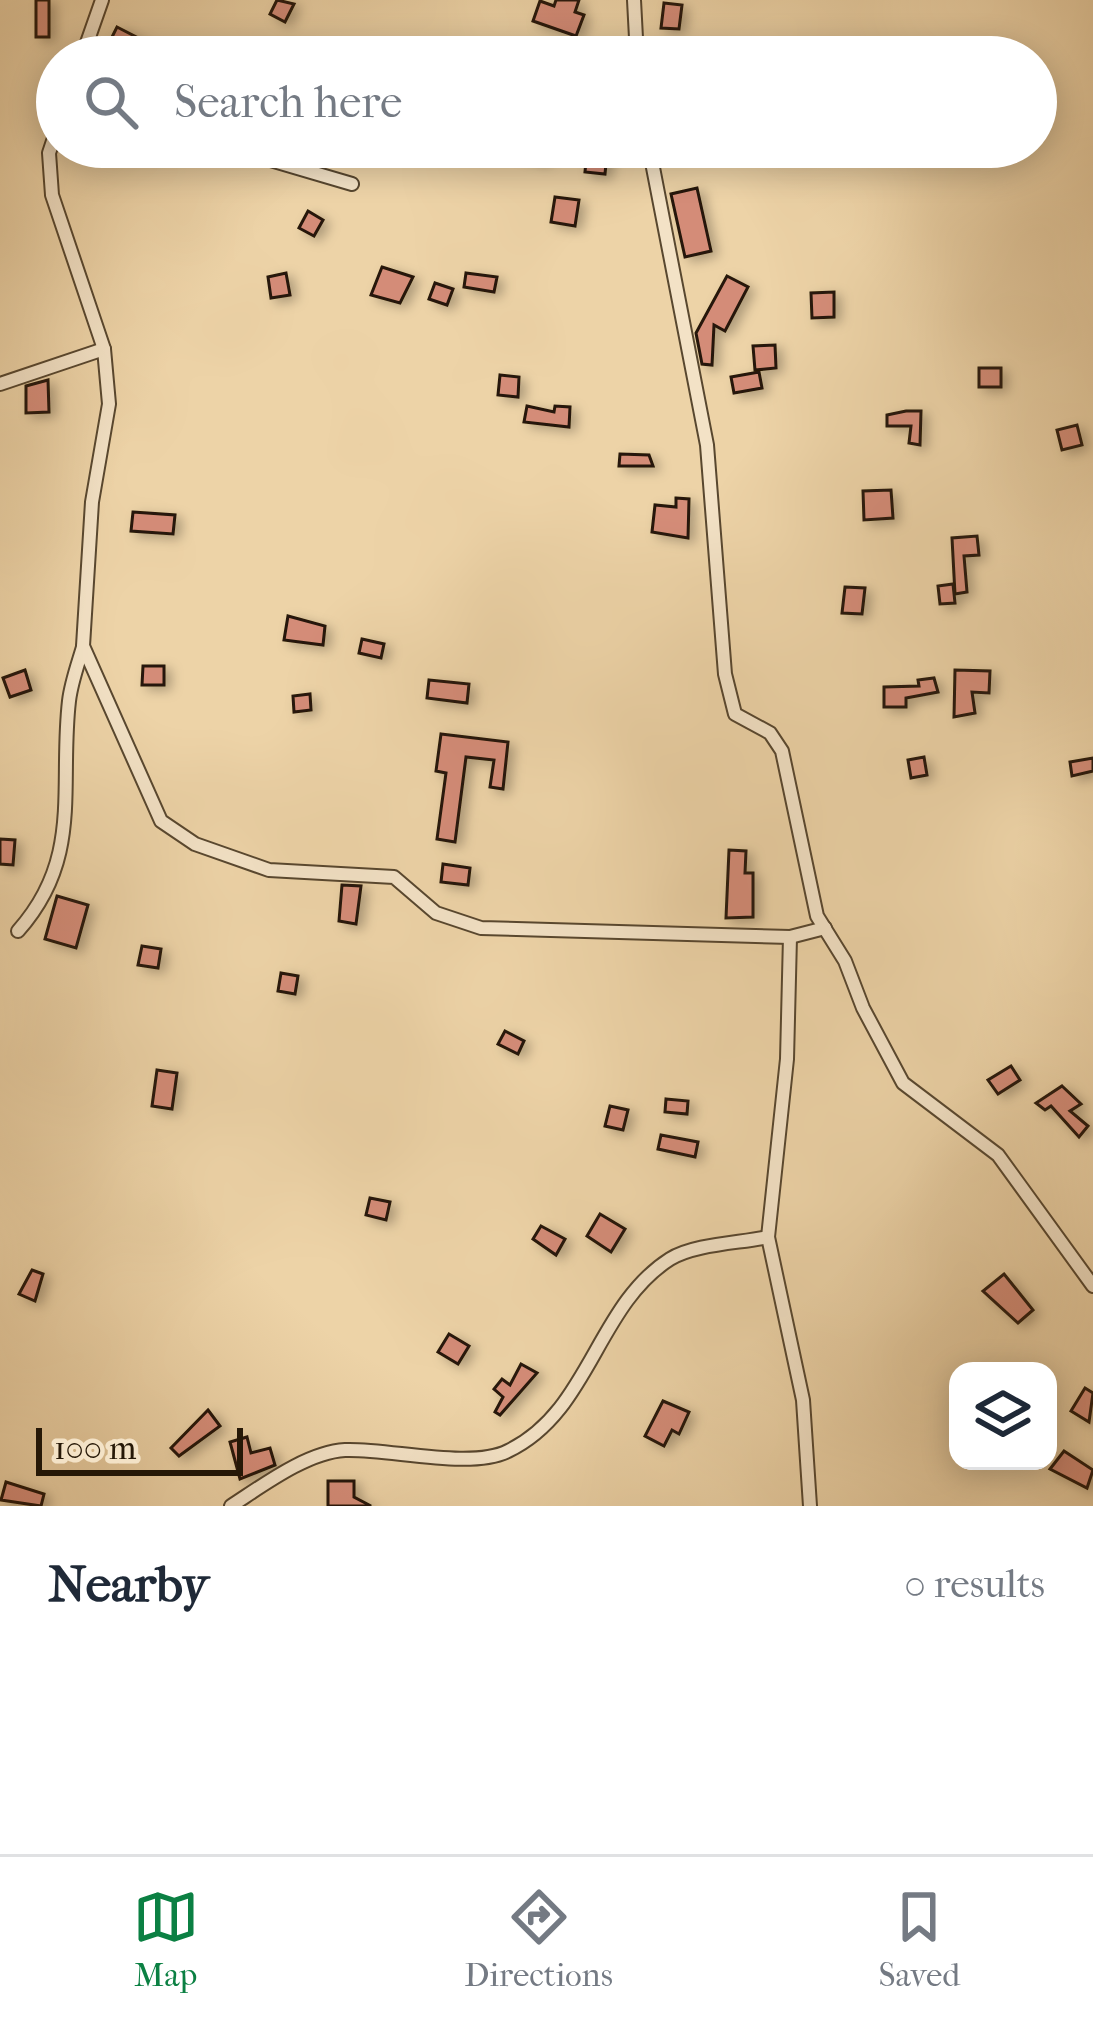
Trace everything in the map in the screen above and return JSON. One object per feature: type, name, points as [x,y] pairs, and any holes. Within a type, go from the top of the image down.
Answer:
[{"type":"street","points":[[89,36],[102,0]]},
{"type":"street","points":[[634,0],[637,36]]},
{"type":"street","points":[[18,931],[41,905],[66,837],[69,699],[83,646],[92,502],[109,404],[104,349],[52,195],[50,168]]},
{"type":"street","points":[[298,168],[352,184]]},
{"type":"street","points":[[653,168],[707,445],[730,698],[736,714],[770,733],[782,751],[804,867],[825,928],[903,1084],[998,1155],[1093,1286]]},
{"type":"street","points":[[0,385],[104,349]]},
{"type":"street","points":[[83,646],[161,821],[195,844],[300,875],[363,871],[394,877],[436,913],[481,928],[790,937],[825,928]]},
{"type":"street","points":[[790,937],[788,1059],[768,1237],[803,1400],[810,1506]]},
{"type":"street","points":[[231,1506],[273,1479],[340,1450],[507,1453],[554,1416],[596,1358],[612,1315],[672,1258],[768,1237]]},
{"type":"building","points":[[36,0],[49,0],[49,36],[36,36]]},
{"type":"building","points":[[277,0],[294,4],[285,22],[270,14]]},
{"type":"building","points":[[556,0],[579,0],[575,12],[584,15],[576,36],[533,21],[540,1],[554,6]]},
{"type":"building","points":[[664,3],[682,5],[679,29],[661,28]]},
{"type":"building","points":[[117,27],[134,36],[112,36]]},
{"type":"building","points":[[585,168],[606,168],[605,174],[585,172]]},
{"type":"building","points":[[697,188],[711,251],[685,257],[671,194]]},
{"type":"building","points":[[555,197],[579,200],[575,226],[551,222]]},
{"type":"building","points":[[308,211],[323,220],[314,236],[299,228]]},
{"type":"building","points":[[382,267],[413,277],[400,303],[371,295]]},
{"type":"building","points":[[286,273],[290,295],[271,298],[268,277]]},
{"type":"building","points":[[466,273],[497,277],[494,292],[464,287]]},
{"type":"building","points":[[727,276],[748,287],[725,331],[714,325],[712,365],[702,364],[696,333]]},
{"type":"building","points":[[435,283],[453,289],[447,305],[429,299]]},
{"type":"building","points":[[834,292],[834,317],[812,318],[811,293]]},
{"type":"building","points":[[775,345],[776,368],[755,370],[753,346]]},
{"type":"building","points":[[979,368],[1001,368],[1001,387],[979,387]]},
{"type":"building","points":[[759,372],[762,388],[734,393],[731,377]]},
{"type":"building","points":[[500,375],[519,377],[518,397],[498,395]]},
{"type":"building","points":[[48,380],[49,412],[26,413],[26,386]]},
{"type":"building","points":[[527,406],[554,412],[555,406],[570,407],[569,427],[524,422]]},
{"type":"building","points":[[921,411],[920,445],[909,443],[911,426],[887,426],[887,415]]},
{"type":"building","points":[[1077,425],[1082,445],[1062,450],[1057,430]]},
{"type":"building","points":[[620,454],[649,455],[653,466],[619,466]]},
{"type":"building","points":[[891,490],[893,518],[864,520],[863,491]]},
{"type":"building","points":[[676,498],[689,499],[688,538],[652,532],[655,505],[676,507]]},
{"type":"building","points":[[133,512],[175,515],[173,534],[131,531]]},
{"type":"building","points":[[977,536],[979,555],[964,556],[967,592],[955,594],[952,538]]},
{"type":"building","points":[[953,584],[955,603],[940,604],[938,586]]},
{"type":"building","points":[[845,587],[865,588],[862,614],[842,613]]},
{"type":"building","points":[[288,616],[325,626],[323,645],[284,640]]},
{"type":"building","points":[[362,639],[384,644],[381,658],[359,653]]},
{"type":"building","points":[[143,666],[164,666],[164,685],[142,685]]},
{"type":"building","points":[[25,670],[31,690],[10,697],[3,678]]},
{"type":"building","points":[[955,670],[990,671],[989,693],[972,692],[975,713],[954,717]]},
{"type":"building","points":[[934,678],[938,692],[906,698],[906,707],[884,707],[884,687],[919,686],[918,680]]},
{"type":"building","points":[[429,680],[469,684],[467,703],[427,698]]},
{"type":"building","points":[[310,694],[311,710],[294,712],[293,696]]},
{"type":"building","points":[[441,734],[508,742],[503,789],[490,787],[494,760],[466,757],[455,842],[437,839],[446,773],[436,771]]},
{"type":"building","points":[[924,757],[927,775],[911,778],[908,760]]},
{"type":"building","points":[[1093,758],[1093,771],[1072,776],[1070,762]]},
{"type":"building","points":[[0,839],[15,840],[13,865],[0,864]]},
{"type":"building","points":[[729,850],[746,851],[745,873],[753,873],[753,917],[726,918]]},
{"type":"building","points":[[443,864],[470,868],[468,885],[441,882]]},
{"type":"building","points":[[342,885],[361,886],[356,924],[339,921]]},
{"type":"building","points":[[57,896],[88,905],[76,948],[45,939]]},
{"type":"building","points":[[142,946],[161,949],[158,968],[138,965]]},
{"type":"building","points":[[281,973],[298,976],[295,994],[278,991]]},
{"type":"building","points":[[505,1031],[524,1041],[518,1054],[498,1044]]},
{"type":"building","points":[[1011,1066],[1020,1080],[998,1094],[988,1080]]},
{"type":"building","points":[[157,1070],[177,1073],[172,1109],[152,1106]]},
{"type":"building","points":[[1062,1086],[1081,1104],[1070,1111],[1088,1126],[1079,1137],[1051,1106],[1045,1110],[1036,1103]]},
{"type":"building","points":[[666,1099],[688,1101],[687,1114],[665,1112]]},
{"type":"building","points":[[610,1106],[628,1110],[623,1130],[605,1126]]},
{"type":"building","points":[[661,1135],[698,1142],[695,1157],[658,1149]]},
{"type":"building","points":[[370,1198],[390,1202],[386,1220],[366,1215]]},
{"type":"building","points":[[600,1214],[625,1229],[611,1252],[587,1236]]},
{"type":"building","points":[[541,1226],[565,1239],[556,1255],[533,1239]]},
{"type":"building","points":[[32,1270],[43,1274],[35,1301],[19,1294]]},
{"type":"building","points":[[1004,1274],[1033,1310],[1018,1323],[983,1291]]},
{"type":"building","points":[[449,1334],[469,1346],[458,1364],[438,1352]]},
{"type":"building","points":[[521,1364],[537,1373],[500,1415],[495,1412],[503,1397],[494,1389],[502,1379],[510,1385]]},
{"type":"building","points":[[1085,1388],[1093,1393],[1089,1422],[1071,1411]]},
{"type":"building","points":[[663,1401],[689,1412],[679,1434],[672,1430],[664,1446],[645,1436]]},
{"type":"building","points":[[208,1410],[220,1426],[179,1456],[171,1448]]},
{"type":"building","points":[[247,1437],[251,1453],[270,1448],[275,1465],[240,1479],[230,1442]]},
{"type":"building","points":[[1064,1451],[1093,1470],[1087,1488],[1052,1470],[1057,1470]]},
{"type":"building","points":[[328,1481],[354,1481],[354,1497],[371,1506],[328,1506]]},
{"type":"building","points":[[6,1482],[44,1494],[41,1506],[1,1500]]}]
